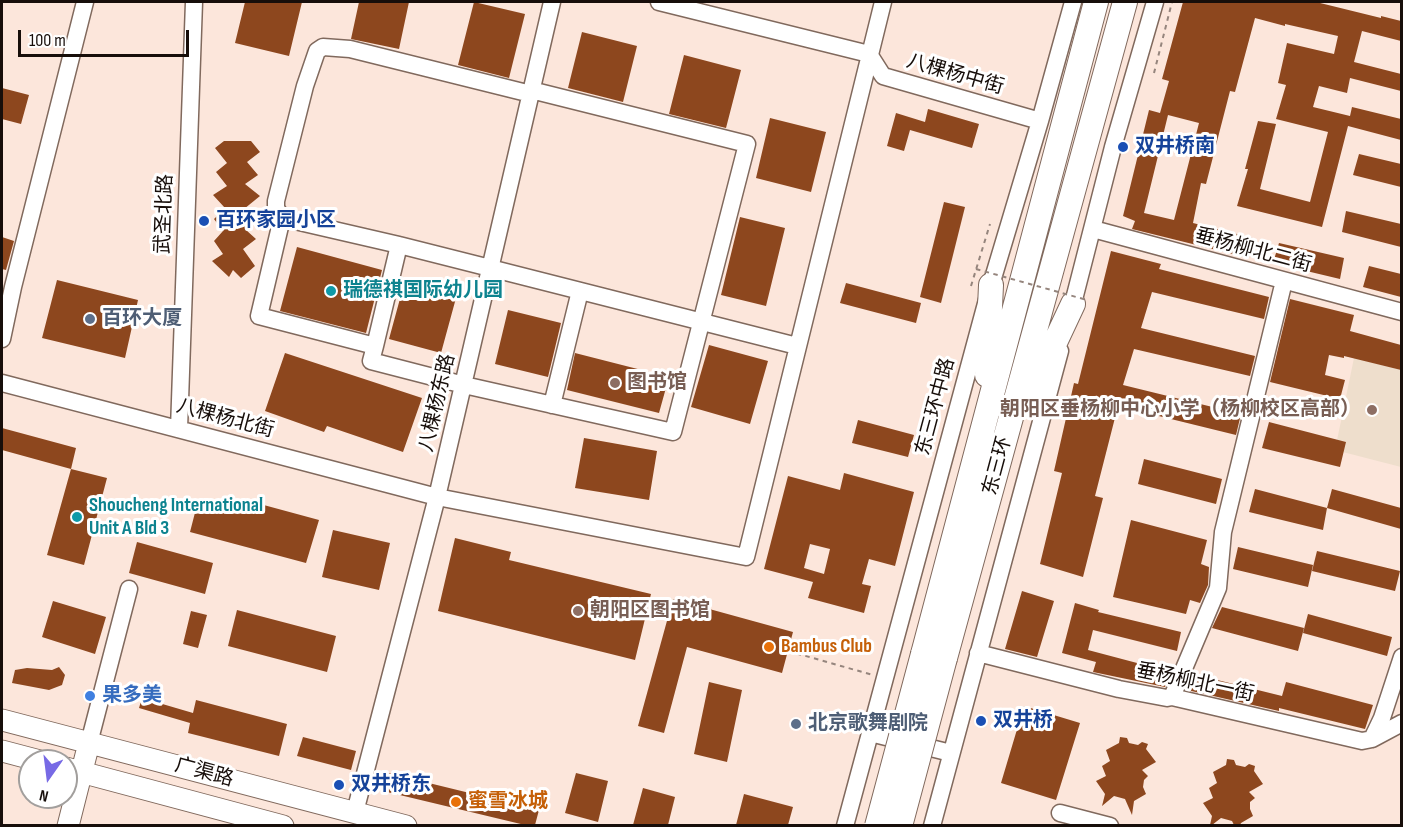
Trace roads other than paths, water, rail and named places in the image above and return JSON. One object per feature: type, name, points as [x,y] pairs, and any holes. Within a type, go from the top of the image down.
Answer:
[{"type":"highway","name":"东三环","points":[[900,825],[985,422],[1096,2]]},
{"type":"highway","name":"东三环","points":[[878,825],[1000,460],[1125,2]]},
{"type":"highway","points":[[979,280],[985,422]]},
{"type":"highway","points":[[1000,460],[1080,302]]},
{"type":"main road","name":"广渠路","points":[[2,720],[406,825]]},
{"type":"main road","points":[[68,825],[80,771],[96,745]]},
{"type":"main road","points":[[2,751],[18,755]]},
{"type":"main road","name":"广渠路","points":[[80,771],[283,825]]},
{"type":"main road","points":[[80,771],[81,825]]},
{"type":"street","points":[[2,339],[85,2]]},
{"type":"street","name":"武圣北路","points":[[179,429],[194,2]]},
{"type":"street","name":"八棵杨东路","points":[[355,812],[464,386],[552,2]]},
{"type":"street","points":[[659,2],[869,54]]},
{"type":"street","points":[[282,218],[797,346],[883,2]]},
{"type":"street","name":"东三环中路","points":[[845,825],[885,678],[979,280],[1040,121],[1073,2]]},
{"type":"street","points":[[932,825],[978,653],[1080,302],[1093,229],[1113,147],[1155,2]]},
{"type":"street","points":[[375,346],[259,316],[282,218],[276,208],[276,201],[305,86],[317,51],[322,47],[350,50],[747,144],[673,432],[464,386],[371,361],[375,346],[399,246]]},
{"type":"street","name":"八棵杨中街","points":[[869,54],[883,76],[1040,121]]},
{"type":"street","name":"垂杨柳北二街","points":[[1093,229],[1401,312]]},
{"type":"street","points":[[1172,697],[1218,588],[1223,532],[1284,281]]},
{"type":"street","points":[[552,405],[580,291]]},
{"type":"street","name":"八棵杨北街","points":[[2,383],[437,497],[746,557],[797,346]]},
{"type":"street","points":[[96,745],[129,589]]},
{"type":"street","name":"垂杨柳北一街","points":[[978,653],[1119,689],[1172,697],[1362,741],[1372,739]]},
{"type":"street","points":[[1372,739],[1382,718],[1401,657]]},
{"type":"street","points":[[1372,739],[1401,723]]},
{"type":"street","points":[[870,733],[951,753]]},
{"type":"street","points":[[1060,813],[1110,825]]},
{"type":"place","name":"双井桥南","points":[[1123,147]]},
{"type":"place","name":"百环家园小区","points":[[204,221]]},
{"type":"place","name":"瑞德祺国际幼儿园","points":[[331,291]]},
{"type":"place","name":"百环大厦","points":[[90,319]]},
{"type":"place","name":"图书馆","points":[[615,383]]},
{"type":"place","name":"朝阳区垂杨柳中心小学（杨柳校区高部）","points":[[1372,410]]},
{"type":"place","name":"Shoucheng International Unit A Bld 3","points":[[77,517]]},
{"type":"place","name":"朝阳区图书馆","points":[[578,611]]},
{"type":"place","name":"Bambus Club","points":[[769,647]]},
{"type":"place","name":"果多美","points":[[90,696]]},
{"type":"place","name":"双井桥","points":[[981,721]]},
{"type":"place","name":"北京歌舞剧院","points":[[796,724]]},
{"type":"place","name":"双井桥东","points":[[339,785]]},
{"type":"place","name":"蜜雪冰城","points":[[456,802]]}]
